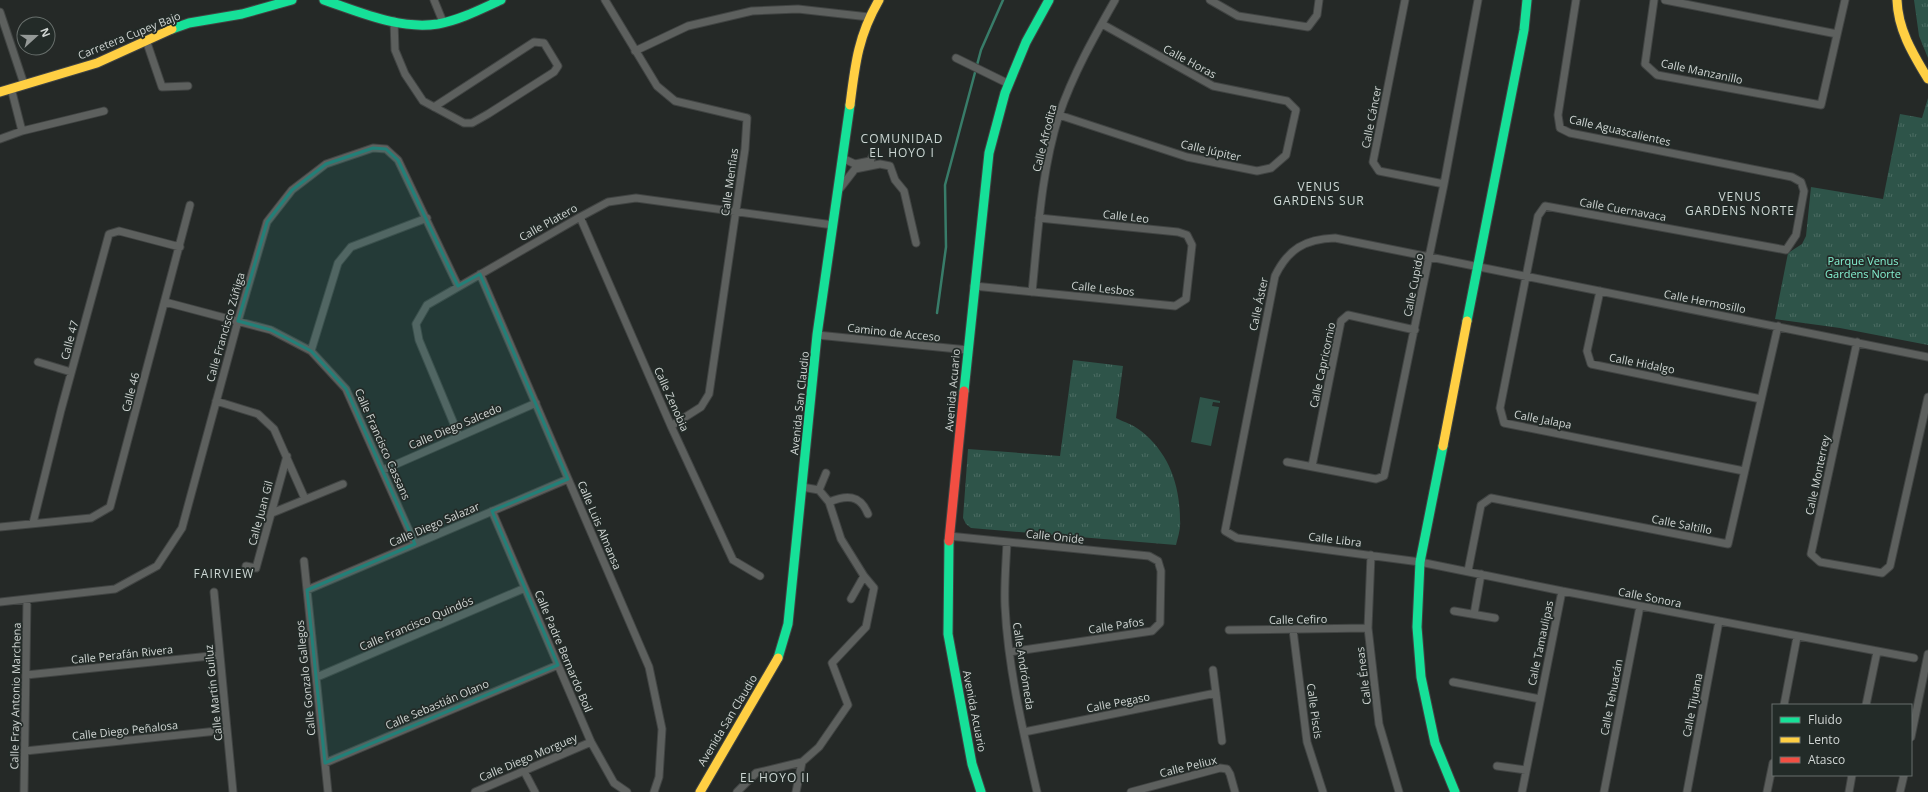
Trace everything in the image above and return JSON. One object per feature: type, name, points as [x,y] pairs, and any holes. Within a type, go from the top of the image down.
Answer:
[{"type":"street","name":"Carretera Cupey Bajo","points":[[0,92],[97,63],[166,31],[189,23],[242,14],[292,0]]},
{"type":"street","points":[[324,0],[394,21],[414,25],[429,25],[453,20],[501,0]]},
{"type":"street","points":[[434,0],[443,22]]},
{"type":"street","name":"Calle Menfias","points":[[605,0],[657,86],[675,102],[747,118],[745,149],[709,394],[701,407],[671,426]]},
{"type":"street","name":"Avenida San Claudio","points":[[700,792],[711,770],[751,708],[779,655],[788,624],[817,335],[856,56],[869,17],[879,0]]},
{"type":"street","name":"Avenida Acuario","points":[[981,792],[972,764],[948,634],[949,536],[989,153],[1009,84],[1026,42],[1049,0]]},
{"type":"street","name":"Calle Afrodita","points":[[1032,292],[1039,218],[1047,161],[1060,115],[1077,70],[1115,0]]},
{"type":"street","points":[[1210,0],[1238,16],[1308,27],[1317,16],[1319,0]]},
{"type":"street","name":"Calle Cáncer","points":[[1406,0],[1373,162],[1379,171],[1444,184]]},
{"type":"street","name":"Calle Cupido","points":[[1287,462],[1376,479],[1384,476],[1430,257],[1478,0]]},
{"type":"street","points":[[1455,792],[1435,743],[1421,677],[1417,627],[1420,562],[1524,30],[1527,0]]},
{"type":"street","name":"Calle Aguascalientes","points":[[1576,0],[1558,115],[1560,128],[1570,133],[1792,177],[1801,182],[1804,191],[1796,235],[1786,250],[1773,247]]},
{"type":"street","name":"Calle Manzanillo","points":[[1654,0],[1645,64],[1657,75],[1822,105],[1837,34]]},
{"type":"street","points":[[1666,0],[1837,34],[1845,0]]},
{"type":"street","points":[[1897,0],[1897,8],[1906,42],[1928,79]]},
{"type":"street","points":[[635,51],[688,26],[752,11],[798,9],[869,17]]},
{"type":"street","points":[[0,12],[24,84]]},
{"type":"street","points":[[394,21],[395,50],[405,74],[423,101],[434,107],[464,123],[472,123],[554,72],[558,66],[544,44],[534,42],[434,107]]},
{"type":"street","name":"Calle Horas","points":[[1102,24],[1212,86],[1274,98]]},
{"type":"street","points":[[146,40],[162,88],[188,86]]},
{"type":"street","points":[[956,58],[1009,84]]},
{"type":"street","points":[[11,88],[22,131]]},
{"type":"street","name":"Calle Júpiter","points":[[1060,115],[1187,157],[1257,171],[1271,168],[1286,155],[1296,110],[1287,101],[1274,98]]},
{"type":"street","points":[[0,139],[22,131],[104,111]]},
{"type":"street","name":"Calle Francisco Zúñiga","points":[[0,602],[115,589],[157,566],[182,528],[238,321],[267,222],[292,190],[326,164],[373,148],[386,149],[398,160],[427,218],[458,286]]},
{"type":"street","points":[[842,158],[855,164],[870,161],[875,151]]},
{"type":"street","points":[[838,191],[855,170],[880,164],[890,166],[895,180],[904,191],[916,243]]},
{"type":"street","name":"Calle Platero","points":[[459,436],[419,340],[416,324],[427,305],[458,286],[608,202],[636,198],[832,225]]},
{"type":"street","name":"Calle 46","points":[[0,527],[91,518],[110,507],[190,205]]},
{"type":"street","name":"Calle Cuernavaca","points":[[1543,210],[1545,206],[1773,247]]},
{"type":"street","name":"Calle Jalapa","points":[[1543,210],[1538,216],[1500,408],[1504,423],[1744,471]]},
{"type":"street","name":"Calle Zenobia","points":[[580,217],[671,426],[733,560],[760,576]]},
{"type":"street","points":[[312,351],[338,263],[351,247],[427,218]]},
{"type":"street","name":"Calle Leo","points":[[1039,218],[1178,232],[1187,235],[1192,245],[1190,257]]},
{"type":"street","name":"Calle 47","points":[[33,524],[71,372],[109,234],[119,231],[180,247]]},
{"type":"street","name":"Calle Áster","points":[[1247,540],[1237,538],[1225,531],[1274,276],[1282,262],[1298,246],[1319,239],[1335,238],[1478,267]]},
{"type":"street","name":"Calle Lesbos","points":[[974,286],[1175,306],[1186,299],[1190,257]]},
{"type":"street","name":"Calle Hermosillo","points":[[1478,267],[1928,357]]},
{"type":"street","name":"Calle Luis Almansa","points":[[480,274],[649,667],[662,729],[659,777],[654,792]]},
{"type":"street","name":"Calle Hidalgo","points":[[1600,291],[1587,351],[1591,364],[1761,399]]},
{"type":"street","name":"Calle Francisco Cassans","points":[[165,302],[271,330],[312,351],[346,389],[415,544]]},
{"type":"street","name":"Calle Capricornio","points":[[1312,466],[1341,321],[1348,315],[1415,330]]},
{"type":"street","name":"Calle Saltillo","points":[[1468,571],[1481,505],[1491,498],[1728,544],[1778,326]]},
{"type":"street","name":"Camino de Acceso","points":[[817,335],[968,350]]},
{"type":"street","name":"Calle Monterrey","points":[[1857,342],[1811,554],[1820,562],[1882,573],[1890,566],[1928,397]]},
{"type":"street","points":[[38,362],[71,372]]},
{"type":"street","points":[[216,401],[258,414],[274,429],[287,455],[305,499]]},
{"type":"street","name":"Calle Diego Salcedo","points":[[383,470],[536,403]]},
{"type":"street","name":"Calle Juan Gil","points":[[246,566],[256,568],[287,455]]},
{"type":"street","points":[[819,490],[826,472]]},
{"type":"street","name":"Calle Diego Salazar","points":[[307,590],[568,479]]},
{"type":"street","points":[[272,513],[343,484]]},
{"type":"street","points":[[737,792],[756,773],[802,762],[819,747],[848,705],[832,663],[866,627],[874,588],[864,576],[841,539],[829,502],[819,490],[802,487]]},
{"type":"street","points":[[829,502],[842,497],[854,498],[865,506],[868,514]]},
{"type":"street","name":"Calle Padre Bernardo Boil","points":[[492,511],[591,742],[614,783],[627,792]]},
{"type":"street","name":"Calle Onide","points":[[949,536],[1149,556],[1158,561]]},
{"type":"street","name":"Calle Libra","points":[[1247,540],[1420,562]]},
{"type":"street","name":"Calle Andrómeda","points":[[1007,542],[1005,606],[1010,652],[1024,732],[1037,792]]},
{"type":"street","name":"Calle Éneas","points":[[1371,555],[1368,628],[1379,724],[1400,792]]},
{"type":"street","name":"Calle Gonzalo Gallegos","points":[[304,561],[328,792]]},
{"type":"street","name":"Calle Pafos","points":[[1010,652],[1152,631],[1160,623],[1161,571],[1158,561]]},
{"type":"street","name":"Calle Sonora","points":[[1420,562],[1562,591],[1914,658]]},
{"type":"street","points":[[1474,614],[1481,574]]},
{"type":"street","points":[[851,599],[864,576]]},
{"type":"street","name":"Calle Francisco Quindós","points":[[317,677],[525,588]]},
{"type":"street","name":"Calle Tamaulipas","points":[[1522,792],[1562,591]]},
{"type":"street","name":"Calle Martín Guiluz","points":[[214,592],[233,792]]},
{"type":"street","name":"Calle Fray Antonio Marchena","points":[[24,792],[27,599]]},
{"type":"street","name":"Calle Tehuacán","points":[[1604,792],[1640,606]]},
{"type":"street","points":[[1454,611],[1496,618]]},
{"type":"street","name":"Calle Tijuana","points":[[1687,792],[1719,621]]},
{"type":"street","name":"Calle Cefiro","points":[[1229,630],[1368,628]]},
{"type":"street","name":"Calle Piscis","points":[[1293,630],[1307,742],[1323,792]]},
{"type":"street","points":[[1784,704],[1797,636]]},
{"type":"street","points":[[1866,704],[1877,652]]},
{"type":"street","points":[[1912,732],[1928,654]]},
{"type":"street","name":"Calle Perafán Rivera","points":[[26,675],[220,656]]},
{"type":"street","name":"Calle Sebastián Olano","points":[[325,763],[558,665]]},
{"type":"street","points":[[1213,670],[1222,741]]},
{"type":"street","name":"Calle Tamaulipas","points":[[1453,682],[1540,699]]},
{"type":"street","name":"Calle Pegaso","points":[[1024,732],[1216,693]]},
{"type":"street","name":"Calle Diego Peñalosa","points":[[24,751],[227,730]]},
{"type":"street","name":"Calle Diego Morguey","points":[[475,792],[591,742]]},
{"type":"street","points":[[796,792],[802,762]]},
{"type":"street","points":[[1497,766],[1526,770]]},
{"type":"street","name":"Calle Peliux","points":[[1131,792],[1220,768],[1226,769],[1230,774],[1235,792]]},
{"type":"street","points":[[1767,792],[1772,768]]},
{"type":"street","points":[[524,771],[535,792]]},
{"type":"street","points":[[1849,792],[1852,776]]},
{"type":"street","points":[[1900,792],[1904,776]]},
{"type":"highlighted area","points":[[373,148],[386,149],[398,160],[458,286],[480,274],[568,479],[492,511],[558,665],[325,763],[307,590],[415,544],[346,389],[311,351],[271,330],[238,321],[267,222],[292,190],[326,164]]},
{"type":"green space","points":[[1914,0],[1928,0],[1928,58],[1919,36]]},
{"type":"green space","name":"Parque Venus Gardens Norte","points":[[1928,98],[1928,345],[1840,328],[1775,319],[1788,253],[1802,244],[1806,236],[1811,187],[1883,199],[1900,114],[1922,118]]},
{"type":"green space","points":[[1073,360],[1123,366],[1116,418],[1141,431],[1159,449],[1166,460],[1178,494],[1180,526],[1176,545],[971,528],[966,524],[963,518],[968,449],[1060,456]]},
{"type":"green space","points":[[1200,397],[1220,401],[1220,403],[1213,402],[1212,406],[1219,407],[1211,446],[1191,442]]},
{"type":"waterway","points":[[937,313],[946,247],[945,185],[981,50],[1003,0]]},
{"type":"traffic: fast","points":[[172,29],[189,23],[242,14],[292,0]]},
{"type":"traffic: fast","points":[[324,0],[380,19],[423,25],[438,24],[454,20],[501,0]]},
{"type":"traffic: fast","points":[[964,391],[989,153],[1005,93],[1026,42],[1049,0]]},
{"type":"traffic: fast","points":[[1467,321],[1524,30],[1527,0]]},
{"type":"traffic: fast","points":[[778,658],[788,624],[817,335],[850,105]]},
{"type":"traffic: fast","points":[[1443,446],[1420,562],[1417,627],[1421,677],[1435,743],[1455,792]]},
{"type":"traffic: fast","points":[[949,541],[948,634],[972,764],[981,792]]},
{"type":"traffic: slow","points":[[850,105],[858,51],[866,26],[879,0]]},
{"type":"traffic: slow","points":[[1897,0],[1903,32],[1928,79]]},
{"type":"traffic: slow","points":[[0,92],[97,63],[172,29]]},
{"type":"traffic: slow","points":[[1443,446],[1467,321]]},
{"type":"traffic: slow","points":[[700,792],[778,658]]},
{"type":"traffic: jam","points":[[949,541],[964,391]]},
{"type":"district","name":"COMUNIDAD EL HOYO I","points":[[902,145]]},
{"type":"district","name":"VENUS GARDENS SUR","points":[[1319,193]]},
{"type":"district","name":"VENUS GARDENS NORTE","points":[[1740,203]]},
{"type":"district","name":"FAIRVIEW","points":[[224,573]]},
{"type":"district","name":"EL HOYO II","points":[[775,777]]}]
